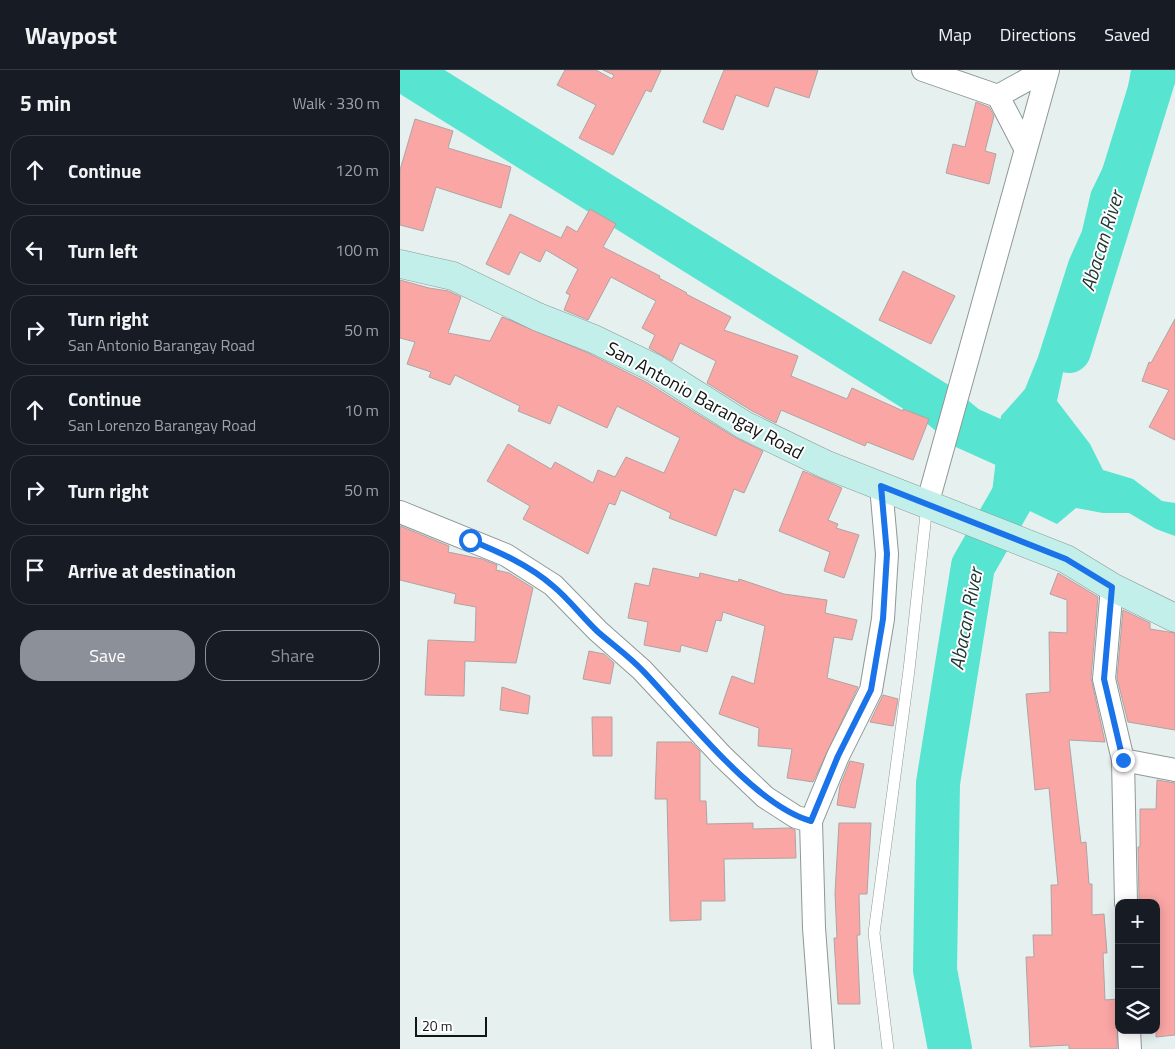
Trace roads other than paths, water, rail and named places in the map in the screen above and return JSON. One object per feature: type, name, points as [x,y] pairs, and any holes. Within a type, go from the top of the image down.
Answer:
[{"type":"street","points":[[923,70],[998,96],[1025,148]]},
{"type":"street","points":[[998,96],[1046,70]]},
{"type":"street","points":[[934,508],[1046,70]]},
{"type":"street","name":"San Antonio Barangay Road","points":[[400,264],[453,276],[538,317],[594,340],[654,368],[744,426],[827,465],[1066,559],[1112,587],[1175,618]]},
{"type":"street","points":[[823,1049],[814,928],[811,821],[838,756],[871,690],[883,619],[887,554],[881,486]]},
{"type":"street","points":[[400,512],[413,515],[506,555],[553,585],[598,631],[642,670],[722,756],[765,796],[796,817],[811,821]]},
{"type":"street","points":[[1112,587],[1104,679],[1123,760],[1126,899]]},
{"type":"street","points":[[1123,760],[1175,770]]},
{"type":"street","points":[[1129,1034],[1130,1049]]},
{"type":"lane","points":[[888,1049],[874,933],[909,670],[934,508]]},
{"type":"waterway","points":[[403,70],[939,405],[967,428],[1054,467]]},
{"type":"waterway","name":"Abacan River","points":[[1069,351],[1156,70]]},
{"type":"waterway","name":"Abacan River","points":[[950,1049],[935,970],[938,783],[973,566],[1034,460],[1038,449]]}]
